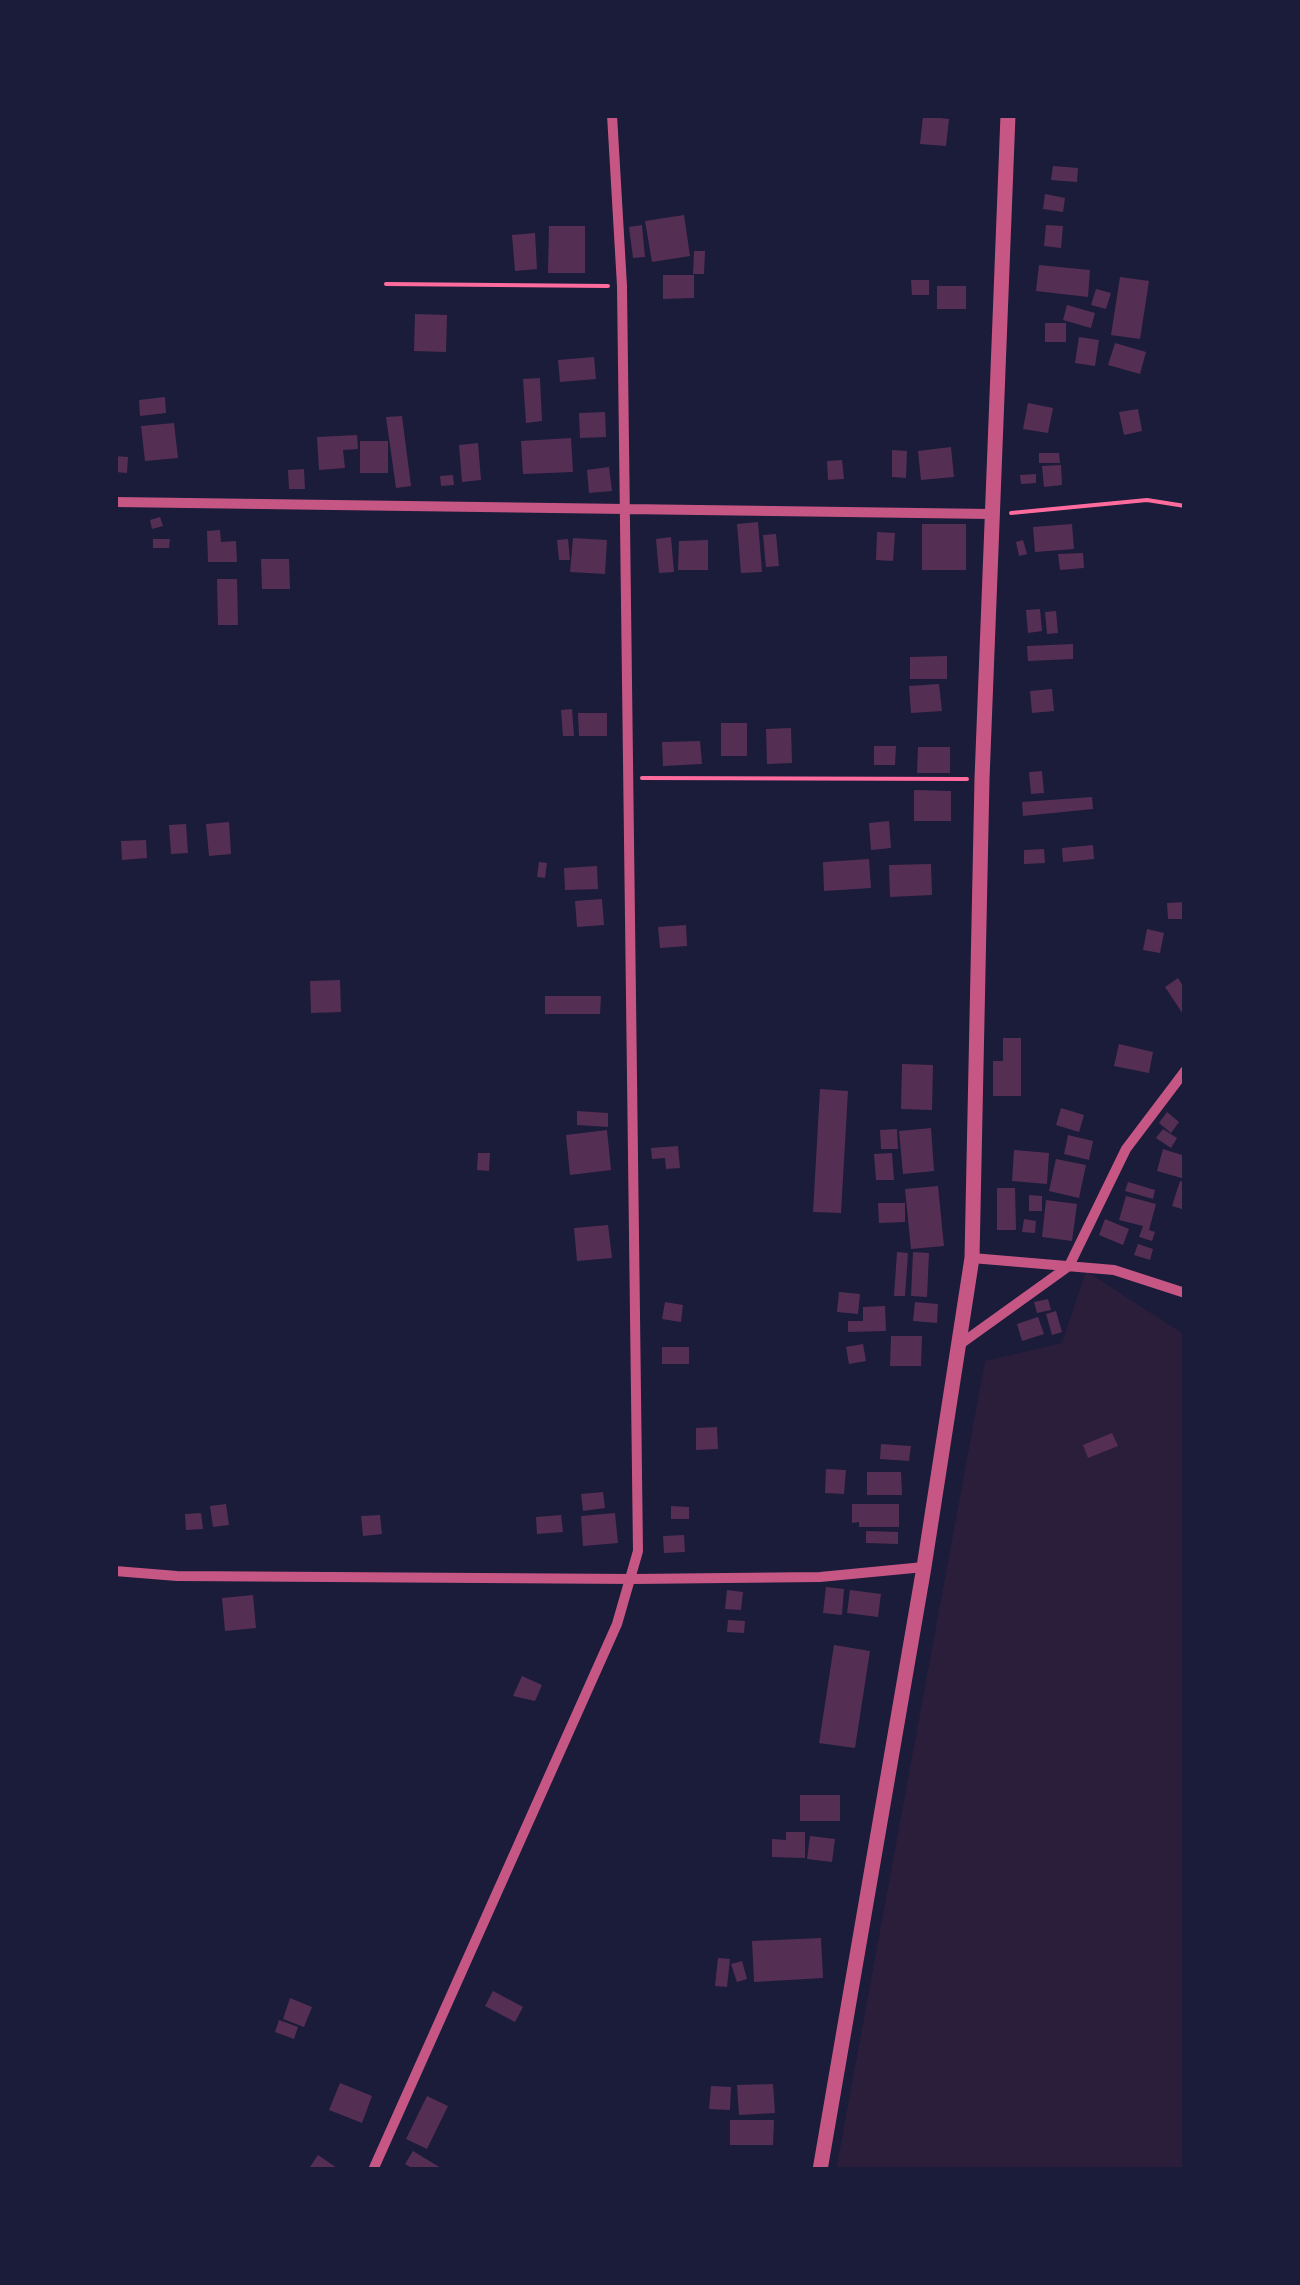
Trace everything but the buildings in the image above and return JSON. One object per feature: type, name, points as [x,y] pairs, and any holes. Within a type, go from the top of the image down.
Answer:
[{"type":"street","points":[[372,2170],[633,1579],[638,1552],[625,781],[622,286],[612,115]]},
{"type":"street","points":[[820,2170],[924,1567],[972,1258],[982,779],[1008,115]]},
{"type":"street","points":[[115,502],[624,512],[991,514]]},
{"type":"street","points":[[959,1344],[1069,1266],[1126,1149],[1185,1071]]},
{"type":"street","points":[[972,1258],[1114,1270],[1185,1293]]},
{"type":"street","points":[[115,1570],[178,1576],[633,1579],[820,1577],[924,1567]]},
{"type":"path","points":[[386,284],[622,286]]},
{"type":"path","points":[[991,514],[1148,500],[1185,506]]},
{"type":"path","points":[[625,781],[982,779]]},
{"type":"shaded area","points":[[1086,1271],[1185,1335],[1185,2170],[836,2170],[985,1361],[1062,1343]]}]
